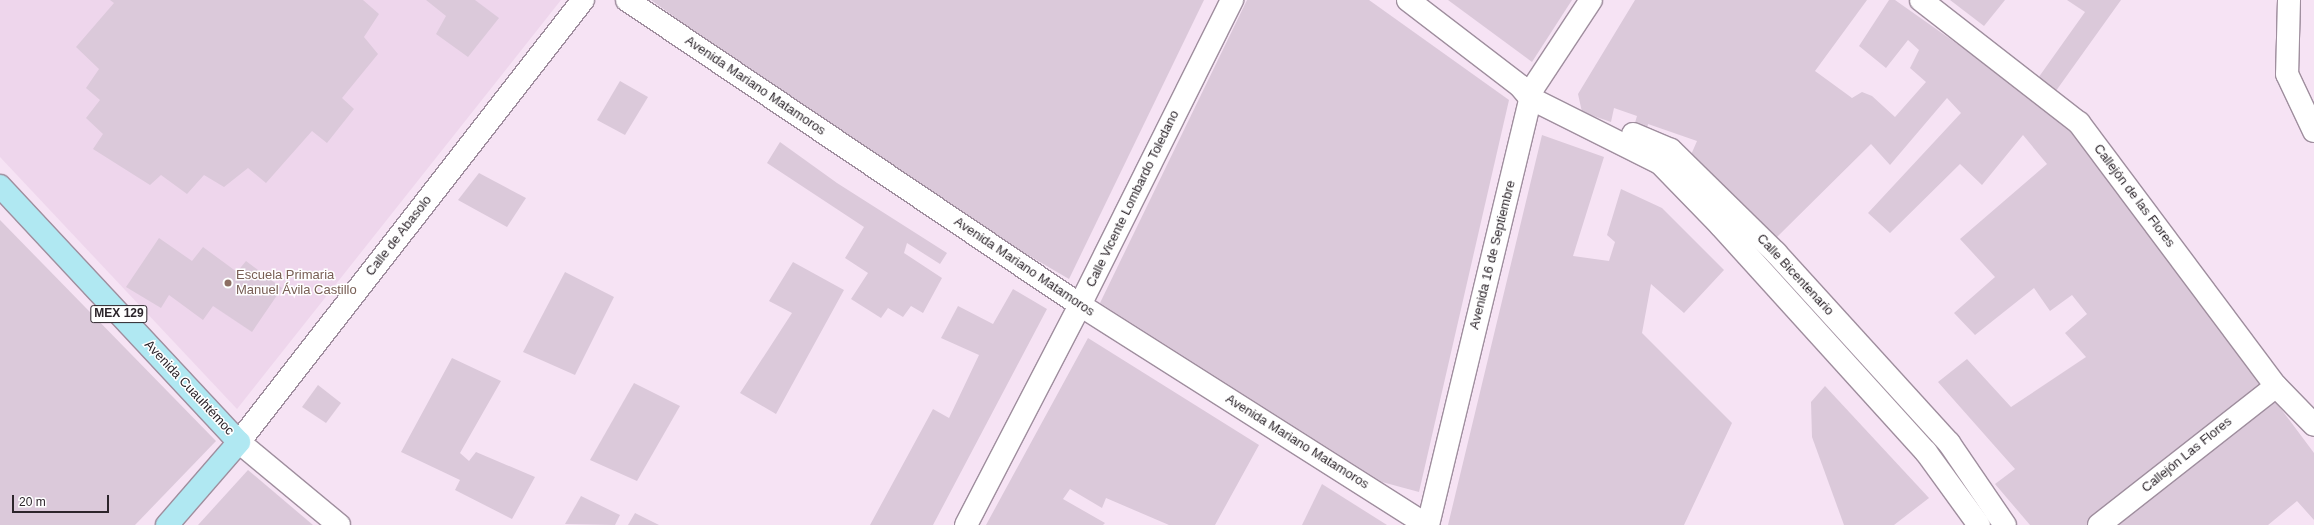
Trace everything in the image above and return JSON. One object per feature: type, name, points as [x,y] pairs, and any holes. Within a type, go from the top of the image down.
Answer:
[{"type":"main road","name":"Avenida Cuauhtémoc","points":[[0,186],[239,442]]},
{"type":"main road","name":"Calle de Abasolo","points":[[167,525],[239,442]]},
{"type":"street","name":"Calle de Abasolo","points":[[239,442],[583,0]]},
{"type":"street","name":"Avenida Mariano Matamoros","points":[[627,0],[1080,305],[1428,525]]},
{"type":"street","name":"Calle Vicente Lombardo Toledano","points":[[966,525],[1080,305],[1232,0]]},
{"type":"street","points":[[1408,0],[1528,91]]},
{"type":"street","name":"Avenida 16 de Septiembre","points":[[1428,525],[1528,91],[1590,0]]},
{"type":"street","name":"Callejón de las Flores","points":[[1921,0],[2079,123],[2276,386],[2314,425]]},
{"type":"street","points":[[2289,0],[2287,74],[2314,130]]},
{"type":"street","name":"Calle Bicentenario","points":[[1528,91],[1660,163],[1722,226],[1926,452],[1978,525]]},
{"type":"street","name":"Calle Bicentenario","points":[[1528,91],[1670,150],[1776,253],[1949,443],[2005,525]]},
{"type":"street","name":"Callejón Las Flores","points":[[2099,525],[2276,386]]},
{"type":"street","name":"Avenida Cuauhtémoc","points":[[239,442],[339,525]]},
{"type":"shaded area","name":"Escuela Primaria Manuel Ávila Castillo","points":[[0,0],[561,0],[237,409],[0,157]]},
{"type":"building","points":[[110,0],[363,0],[379,14],[364,37],[378,54],[342,98],[354,109],[327,143],[312,131],[266,183],[248,168],[224,187],[204,175],[187,194],[161,175],[150,185],[93,149],[103,134],[86,118],[100,100],[86,88],[99,69],[76,47],[114,3]]},
{"type":"building","points":[[426,0],[475,0],[499,18],[468,57],[436,34],[446,16]]},
{"type":"building","points":[[651,0],[1204,0],[1069,279],[905,183]]},
{"type":"building","points":[[1247,0],[1369,0],[1509,100],[1419,492],[1382,482],[1100,303]]},
{"type":"building","points":[[1448,0],[1572,0],[1532,62]]},
{"type":"building","points":[[1635,0],[1867,0],[1815,71],[1852,98],[1862,92],[1872,96],[1895,117],[1926,82],[1910,68],[1919,50],[1908,40],[1886,68],[1859,46],[1889,0],[1895,0],[1990,67],[2076,135],[2314,453],[2314,520],[2297,501],[2268,525],[2030,525],[1995,484],[2015,469],[1938,382],[1967,359],[2011,407],[2086,357],[2065,333],[2087,314],[2072,295],[2050,311],[2034,288],[1975,335],[1954,313],[1995,277],[1960,239],[2047,164],[2023,135],[1982,185],[1960,164],[1890,233],[1868,213],[1961,113],[1947,98],[1890,165],[1871,144],[1774,240],[1687,164],[1697,141],[1648,124],[1645,139],[1632,133],[1637,116],[1614,108],[1611,122],[1582,112],[1578,94]]},
{"type":"building","points":[[1950,0],[2005,0],[1984,26]]},
{"type":"building","points":[[2067,0],[2121,0],[2053,95],[2036,81],[2085,12]]},
{"type":"building","points":[[620,81],[648,97],[625,135],[597,120]]},
{"type":"building","points":[[1542,135],[1604,157],[1573,256],[1609,261],[1615,242],[1607,235],[1621,189],[1662,208],[1724,270],[1684,313],[1651,284],[1642,333],[1732,423],[1684,525],[1448,525]]},
{"type":"building","points":[[780,142],[837,183],[947,253],[940,264],[907,243],[904,253],[942,278],[923,313],[911,306],[903,317],[888,308],[881,318],[851,299],[868,273],[845,258],[864,227],[767,163]]},
{"type":"building","points":[[479,173],[526,198],[507,227],[458,200]]},
{"type":"building","points":[[0,220],[216,441],[135,525],[0,525]]},
{"type":"building","points":[[159,238],[192,261],[203,247],[237,272],[246,261],[282,288],[252,332],[213,306],[203,320],[169,295],[161,308],[126,287]]},
{"type":"building","points":[[793,262],[844,290],[776,414],[740,393],[792,313],[769,301]]},
{"type":"building","points":[[565,272],[614,297],[575,375],[523,352]]},
{"type":"building","points":[[1013,289],[1047,309],[933,525],[870,525],[933,409],[949,418],[979,355],[941,338],[958,306],[993,324]]},
{"type":"building","points":[[1088,338],[1259,445],[1215,525],[1169,525],[1106,498],[1102,508],[1070,489],[1063,499],[1105,523],[1103,525],[986,525]]},
{"type":"building","points":[[452,358],[501,381],[460,453],[469,461],[476,452],[535,477],[512,519],[455,490],[460,480],[401,452]]},
{"type":"building","points":[[634,383],[680,406],[637,481],[590,460]]},
{"type":"building","points":[[318,385],[341,403],[326,423],[302,407]]},
{"type":"building","points":[[1825,386],[1929,498],[1894,525],[1844,525],[1812,437],[1811,402]]},
{"type":"building","points":[[248,470],[313,525],[198,525]]},
{"type":"building","points":[[1322,484],[1387,525],[1302,525]]},
{"type":"building","points":[[581,496],[620,515],[615,525],[565,524]]},
{"type":"building","points":[[635,513],[659,525],[628,525]]},
{"type":"place","name":"Escuela Primaria Manuel Ávila Castillo","points":[[228,283]]}]
